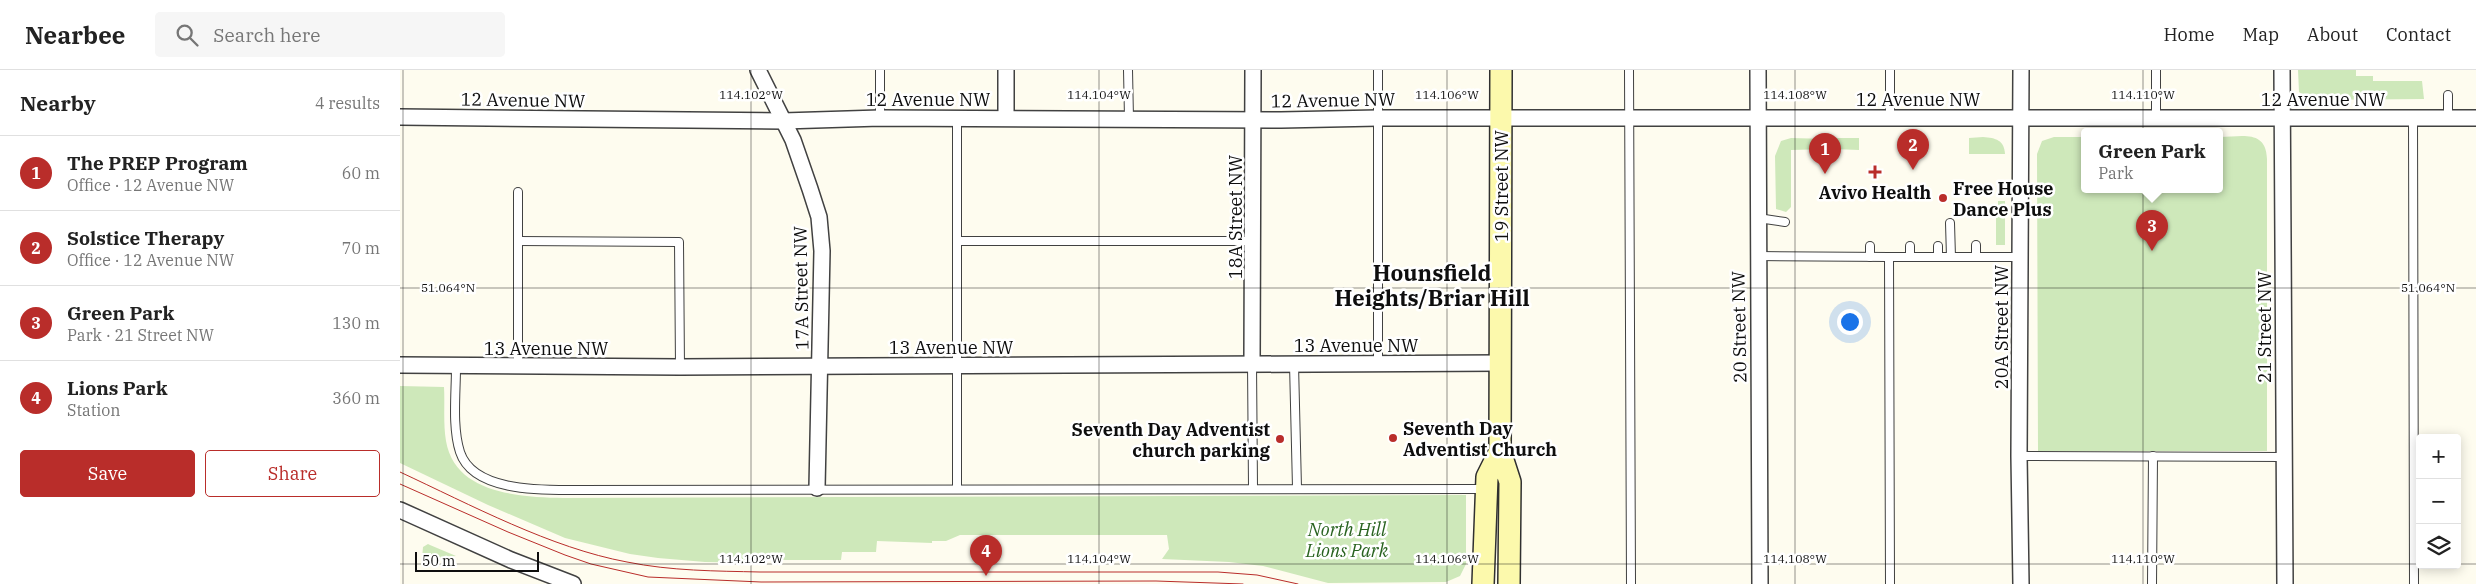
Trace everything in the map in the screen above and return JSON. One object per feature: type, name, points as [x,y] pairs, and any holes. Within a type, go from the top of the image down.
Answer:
[{"type":"street","name":"17A Street NW","points":[[758,70],[793,140],[819,216],[822,251],[817,488]]},
{"type":"street","points":[[1006,70],[1006,118]]},
{"type":"street","name":"18A Street NW","points":[[1252,363],[1254,70]]},
{"type":"street","name":"19 Street NW","points":[[1501,70],[1500,452],[1510,482],[1509,584]]},
{"type":"street","name":"20 Street NW","points":[[1758,70],[1757,256],[1760,584]]},
{"type":"street","name":"20A Street NW","points":[[2020,70],[2019,456],[2021,584]]},
{"type":"street","name":"21 Street NW","points":[[2282,70],[2285,584]]},
{"type":"street","name":"12 Avenue NW","points":[[400,118],[783,121],[880,118],[1253,120],[1890,117],[2020,119],[2476,118]]},
{"type":"street","name":"13 Avenue NW","points":[[401,366],[680,367],[1501,363]]},
{"type":"street","name":"19 Street NW","points":[[1483,584],[1487,477],[1500,452]]},
{"type":"street","points":[[400,510],[511,560],[573,584]]},
{"type":"lane","points":[[880,70],[880,118]]},
{"type":"lane","points":[[1128,70],[1129,118]]},
{"type":"lane","points":[[1378,70],[1378,364]]},
{"type":"lane","points":[[1629,70],[1631,584]]},
{"type":"lane","points":[[1890,70],[1890,117]]},
{"type":"lane","points":[[2156,70],[2156,118]]},
{"type":"lane","points":[[2448,95],[2448,118]]},
{"type":"lane","points":[[2414,117],[2414,584]]},
{"type":"lane","points":[[957,118],[957,489]]},
{"type":"lane","points":[[518,192],[518,367]]},
{"type":"lane","points":[[1758,218],[1784,222]]},
{"type":"lane","points":[[1950,223],[1951,257]]},
{"type":"lane","points":[[518,241],[679,242],[680,367]]},
{"type":"lane","points":[[957,241],[1254,241]]},
{"type":"lane","points":[[1976,245],[1976,257]]},
{"type":"lane","points":[[1870,246],[1870,257]]},
{"type":"lane","points":[[1910,246],[1910,257]]},
{"type":"lane","points":[[1938,246],[1938,257]]},
{"type":"lane","points":[[1757,256],[2020,257]]},
{"type":"lane","points":[[1888,257],[1890,584]]},
{"type":"lane","points":[[1252,363],[1253,488]]},
{"type":"lane","points":[[1294,364],[1297,488]]},
{"type":"lane","points":[[456,367],[456,426],[460,453],[471,469],[488,479],[503,484],[549,490],[817,488],[1486,489]]},
{"type":"lane","points":[[2019,456],[2283,457]]},
{"type":"lane","points":[[2152,584],[2153,456]]},
{"type":"green space","points":[[2298,70],[2356,70],[2356,76],[2373,76],[2373,81],[2422,81],[2424,99],[2311,100],[2299,92]]},
{"type":"green space","points":[[2054,137],[2081,137],[2081,193],[2223,193],[2223,137],[2251,137],[2262,143],[2266,149],[2267,159],[2267,451],[2038,451],[2037,154],[2042,141]]},
{"type":"green space","points":[[1791,138],[1829,139],[1829,149],[1791,150],[1791,207],[1786,212],[1776,209],[1775,156],[1781,141]]},
{"type":"green space","points":[[1833,138],[1859,138],[1859,150],[1833,149]]},
{"type":"green space","points":[[1969,138],[1992,138],[2001,143],[2005,154],[1969,154]]},
{"type":"green space","points":[[1998,201],[2005,201],[2005,245],[1996,245],[1996,211],[1998,211]]},
{"type":"green space","name":"North Hill Lions Park","points":[[400,386],[444,387],[445,434],[452,459],[462,472],[476,482],[509,494],[563,498],[1466,495],[1466,564],[1460,576],[1446,582],[1328,583],[1263,566],[1229,562],[1162,559],[1169,549],[1167,535],[960,535],[946,541],[932,541],[932,543],[877,541],[876,552],[842,552],[841,560],[764,560],[764,563],[705,562],[630,554],[565,538],[488,505],[400,463]]},
{"type":"green space","points":[[428,544],[456,556],[422,559],[423,547]]},
{"type":"tram line","points":[[400,472],[512,524],[569,547],[627,562],[660,567],[760,572],[1218,572],[1257,575],[1298,584]]},
{"type":"tram line","points":[[400,484],[565,555],[591,564],[648,577],[761,582],[1156,581],[1243,584]]},
{"type":"place","name":"Solstice Therapy","points":[[1913,170]]},
{"type":"place","name":"Avivo Health","points":[[1875,172]]},
{"type":"place","name":"The PREP Program","points":[[1825,174]]},
{"type":"place","name":"Free House Dance Plus","points":[[1943,198]]},
{"type":"place","name":"Green Park","points":[[2152,251]]},
{"type":"place","name":"Seventh Day Adventist Church","points":[[1393,438]]},
{"type":"place","name":"Seventh Day Adventist church parking","points":[[1280,439]]},
{"type":"place","name":"Lions Park","points":[[986,576]]},
{"type":"district","name":"Hounsfield Heights/Briar Hill","points":[[1432,284]]}]
